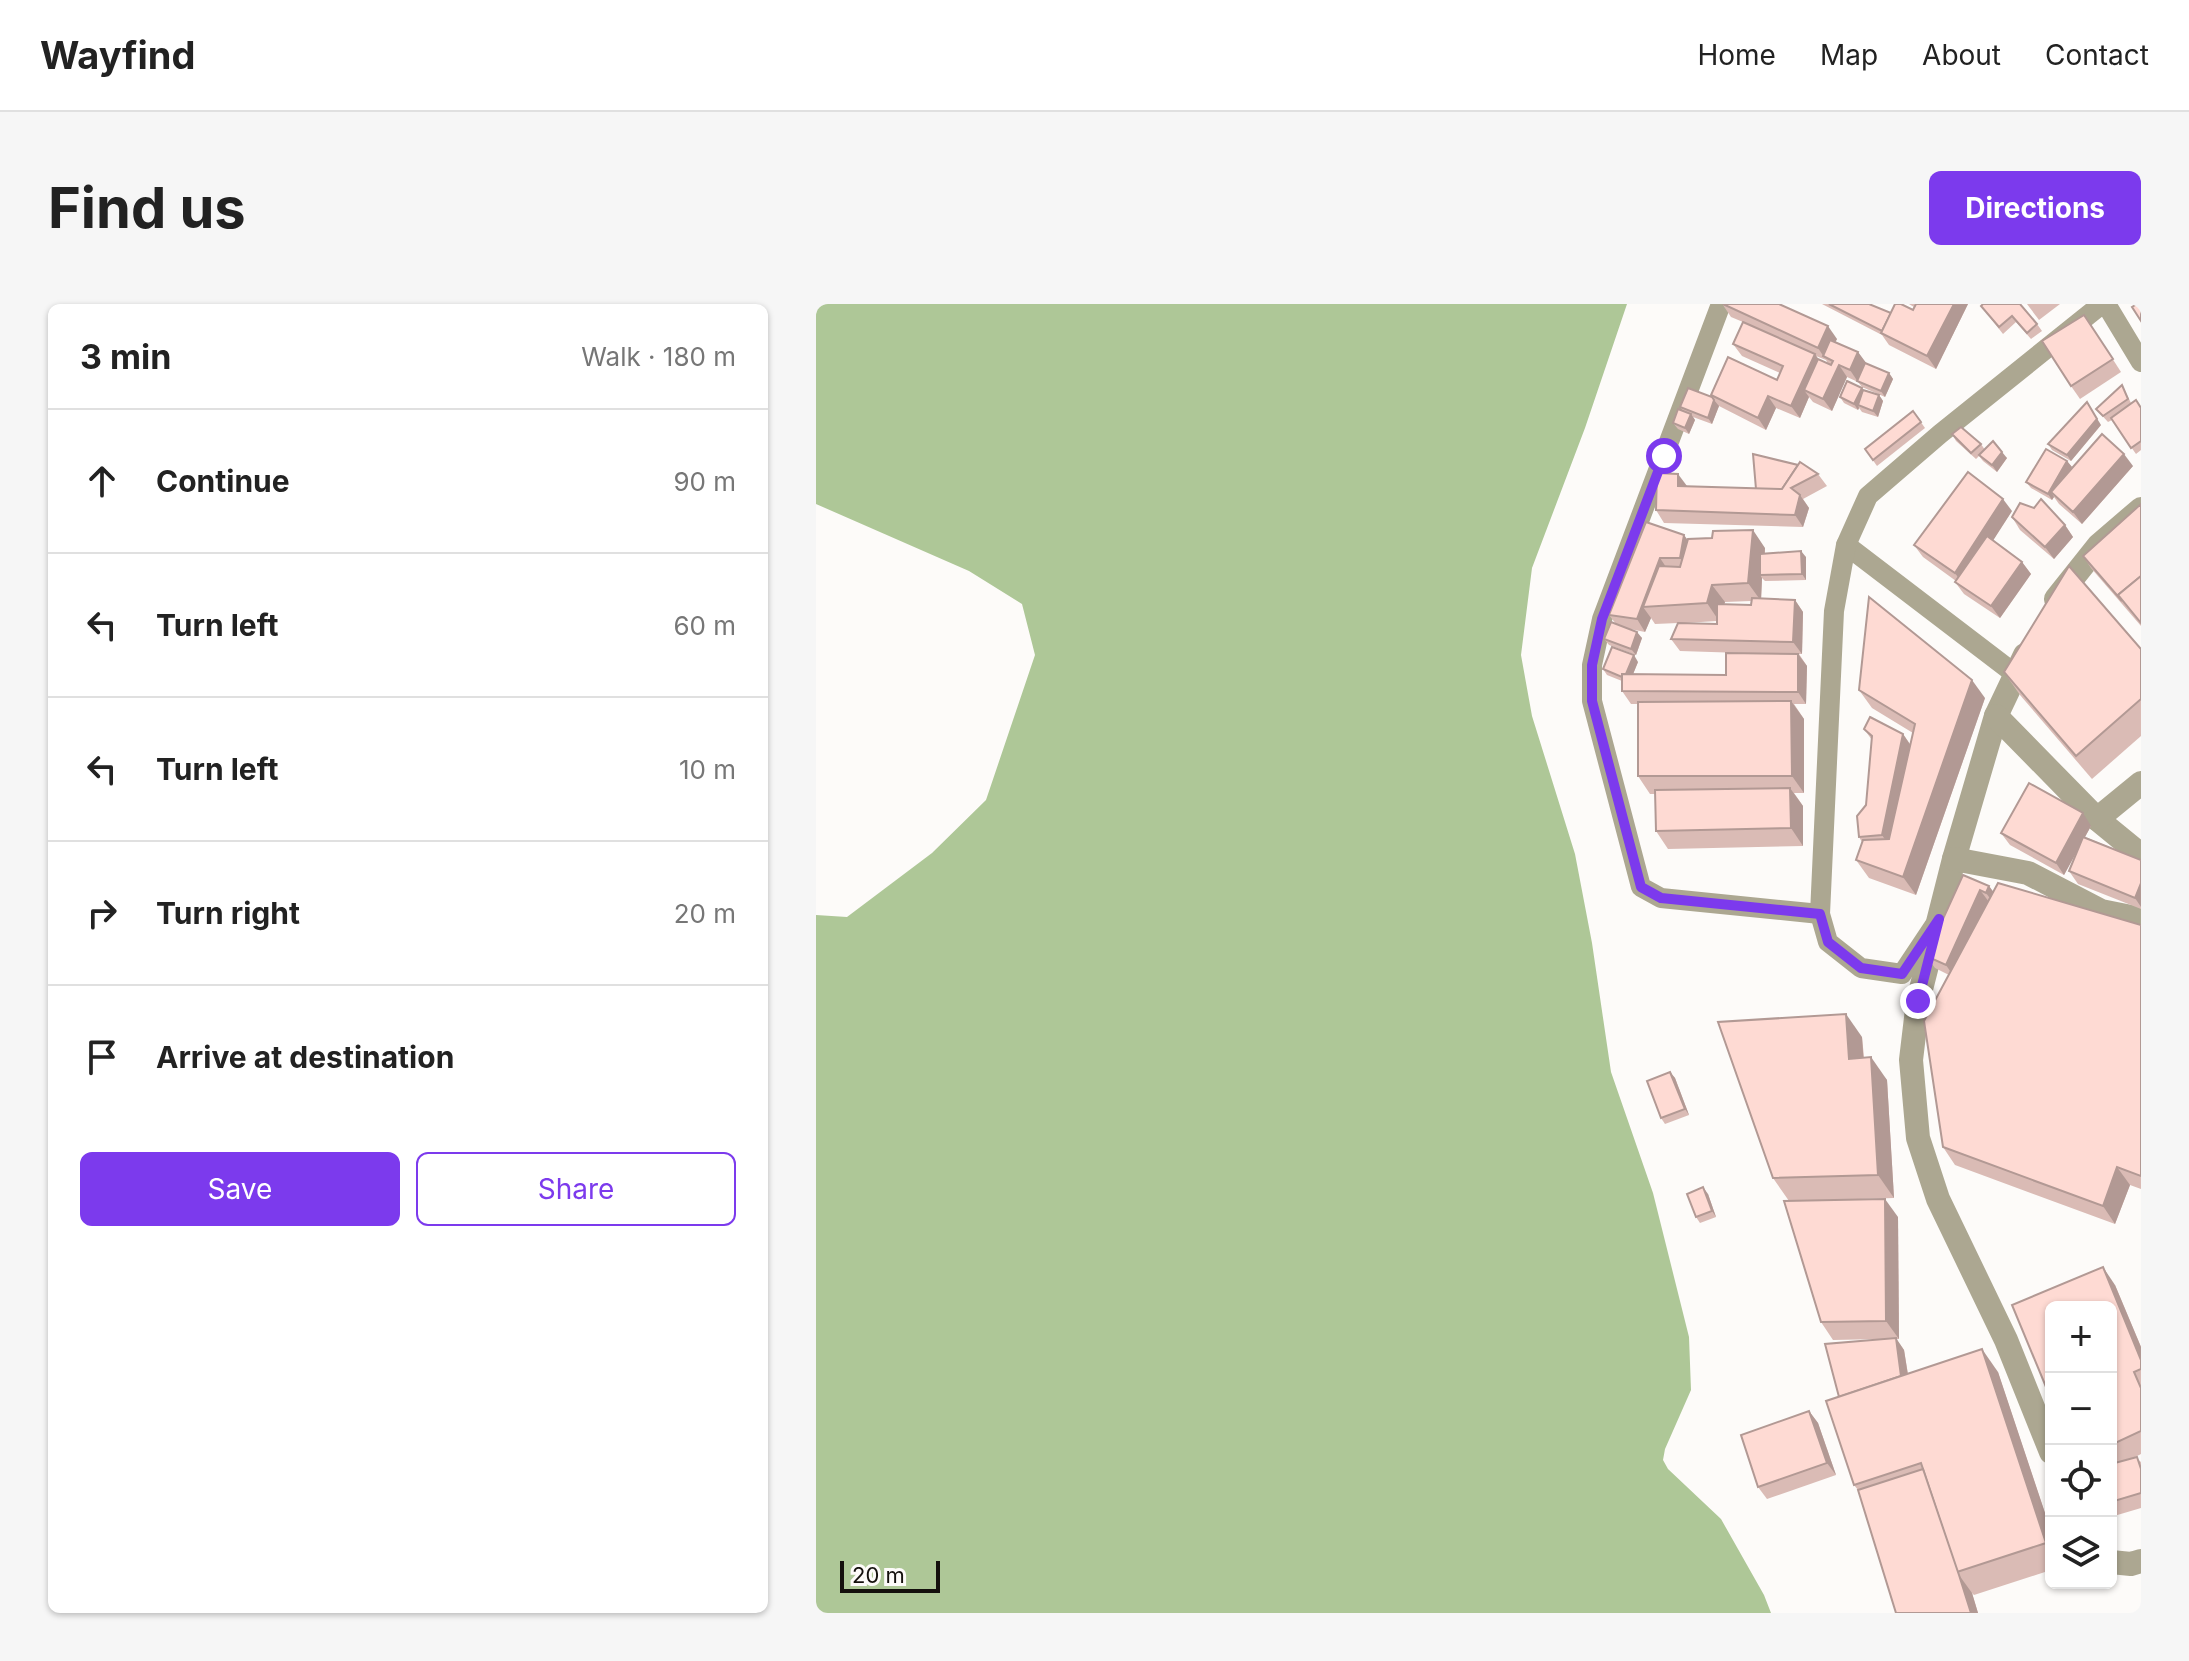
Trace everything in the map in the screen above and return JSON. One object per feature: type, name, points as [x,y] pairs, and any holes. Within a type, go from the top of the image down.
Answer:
[{"type":"street","points":[[2047,614],[2099,545],[2141,509]]},
{"type":"street","points":[[2034,638],[1996,716],[1954,859],[1918,1001],[1911,1060],[1918,1138],[1938,1199],[2006,1340],[2048,1445]]},
{"type":"street","points":[[1996,716],[2097,819],[2141,855]]},
{"type":"street","points":[[2097,819],[2141,783]]},
{"type":"street","points":[[1954,859],[2028,873],[2101,911],[2141,919]]},
{"type":"street","points":[[2117,1563],[2141,1561]]},
{"type":"lane","points":[[1721,304],[1602,619],[1592,665],[1592,701],[1639,879],[1648,893],[1661,898],[1820,914]]},
{"type":"lane","points":[[1939,919],[1902,974],[1861,968],[1828,942],[1820,914],[1834,611],[1846,545],[1868,496],[1940,434],[2104,304],[2141,362]]},
{"type":"lane","points":[[1846,545],[2015,674]]},
{"type":"shaded area","points":[[816,304],[1627,304],[1585,428],[1532,568],[1521,655],[1532,716],[1575,854],[1611,1072],[1653,1193],[1689,1337],[1691,1390],[1663,1460],[1668,1469],[1721,1519],[1771,1613],[816,1613],[816,915],[847,917],[932,853],[986,800],[1035,655],[1022,604],[969,571],[816,504]]},
{"type":"building","points":[[1723,304],[1779,304],[1828,326],[1818,348]]},
{"type":"building","points":[[1829,304],[1869,304],[1891,313],[1882,331]]},
{"type":"building","points":[[1895,304],[1913,310],[1916,304],[1954,304],[1927,356],[1881,333]]},
{"type":"building","points":[[2020,304],[2037,324],[2027,333],[2012,316],[1999,327],[1981,306]]},
{"type":"building","points":[[2141,304],[2141,321],[2132,307]]},
{"type":"building","points":[[2084,315],[2113,359],[2071,386],[2042,341]]},
{"type":"building","points":[[1743,322],[1815,354],[1791,406],[1768,396],[1758,418],[1711,395],[1728,357],[1777,380],[1783,366],[1733,344]]},
{"type":"building","points":[[1830,340],[1858,352],[1850,370],[1839,365],[1823,399],[1804,390],[1818,359],[1831,365],[1833,361],[1823,356]]},
{"type":"building","points":[[1865,363],[1889,373],[1881,391],[1857,381]]},
{"type":"building","points":[[1847,381],[1862,388],[1854,404],[1840,397]]},
{"type":"building","points":[[2122,385],[2128,399],[2103,416],[2096,409]]},
{"type":"building","points":[[1688,388],[1714,400],[1708,418],[1680,407]]},
{"type":"building","points":[[1863,390],[1879,395],[1873,411],[1858,405]]},
{"type":"building","points":[[2136,400],[2141,408],[2141,441],[2131,448],[2111,418]]},
{"type":"building","points":[[2087,402],[2097,419],[2067,455],[2048,444]]},
{"type":"building","points":[[1678,409],[1691,414],[1685,428],[1673,423]]},
{"type":"building","points":[[1913,411],[1921,422],[1873,460],[1865,449]]},
{"type":"building","points":[[1961,427],[1981,444],[1971,453],[1952,434]]},
{"type":"building","points":[[2102,434],[2124,454],[2073,512],[2051,492]]},
{"type":"building","points":[[1993,441],[2002,452],[1992,465],[1979,455]]},
{"type":"building","points":[[2046,449],[2067,461],[2048,494],[2026,482]]},
{"type":"building","points":[[1753,454],[1798,465],[1782,489],[1756,489]]},
{"type":"building","points":[[1800,462],[1818,474],[1791,488],[1800,495],[1795,515],[1656,510],[1657,473],[1678,474],[1678,486],[1782,489]]},
{"type":"building","points":[[1968,472],[2003,499],[1955,573],[1914,545]]},
{"type":"building","points":[[2041,499],[2065,525],[2045,547],[2012,517],[2020,503],[2034,508]]},
{"type":"building","points":[[2141,504],[2141,576],[2118,595],[2122,601],[2083,556]]},
{"type":"building","points":[[1646,522],[1684,535],[1680,558],[1660,558],[1637,619],[1609,615]]},
{"type":"building","points":[[1753,530],[1748,583],[1712,585],[1707,603],[1643,607],[1659,566],[1680,567],[1688,539],[1712,538],[1713,531]]},
{"type":"building","points":[[1987,536],[2022,562],[1991,606],[1955,582]]},
{"type":"building","points":[[1801,551],[1802,574],[1760,575],[1760,554]]},
{"type":"building","points":[[2069,566],[2141,649],[2141,699],[2076,756],[2004,672]]},
{"type":"building","points":[[2141,576],[2141,623],[2118,595]]},
{"type":"building","points":[[1869,597],[1972,680],[1903,877],[1856,860],[1863,840],[1889,839],[1915,724],[1859,690]]},
{"type":"building","points":[[1752,598],[1795,600],[1793,642],[1671,639],[1678,623],[1717,624],[1717,604],[1751,605]]},
{"type":"building","points":[[1611,622],[1637,632],[1631,649],[1604,639]]},
{"type":"building","points":[[1612,647],[1634,655],[1622,677],[1603,669]]},
{"type":"building","points":[[1726,653],[1798,654],[1798,692],[1622,691],[1622,674],[1726,675]]},
{"type":"building","points":[[1791,701],[1792,776],[1638,776],[1638,702]]},
{"type":"building","points":[[1870,717],[1903,734],[1882,835],[1859,837],[1857,816],[1866,805],[1872,736],[1864,729]]},
{"type":"building","points":[[2029,783],[2083,813],[2056,863],[2001,833]]},
{"type":"building","points":[[1790,788],[1791,828],[1656,831],[1655,790]]},
{"type":"building","points":[[2083,837],[2141,860],[2141,883],[2135,898],[2069,871]]},
{"type":"building","points":[[1963,875],[1989,886],[1986,893],[1980,890],[1946,965],[1926,956]]},
{"type":"building","points":[[1998,883],[2141,925],[2141,1176],[2117,1167],[2103,1206],[1943,1147],[1924,1021]]},
{"type":"building","points":[[1846,1014],[1849,1059],[1871,1057],[1878,1175],[1773,1178],[1718,1022]]},
{"type":"building","points":[[1670,1072],[1685,1109],[1661,1118],[1647,1081]]},
{"type":"building","points":[[1703,1187],[1712,1211],[1696,1217],[1687,1194]]},
{"type":"building","points":[[1885,1199],[1886,1321],[1821,1322],[1784,1201]]},
{"type":"building","points":[[2103,1267],[2117,1301],[2045,1301],[2045,1385],[2012,1305]]},
{"type":"building","points":[[2117,1301],[2141,1360],[2141,1369],[2134,1372],[2141,1388],[2141,1431],[2117,1442]]},
{"type":"building","points":[[1896,1338],[1901,1376],[1839,1397],[1825,1344]]},
{"type":"building","points":[[1982,1349],[2045,1543],[1957,1572],[1921,1463],[1854,1485],[1826,1401]]},
{"type":"building","points":[[1809,1411],[1827,1463],[1758,1487],[1741,1435]]},
{"type":"building","points":[[2137,1457],[2141,1469],[2141,1493],[2117,1500],[2117,1462]]},
{"type":"building","points":[[1923,1469],[1971,1613],[1896,1613],[1858,1490]]},
{"type":"route","points":[[1664,456],[1602,619],[1592,665],[1592,701],[1641,887],[1661,898],[1820,914],[1828,942],[1861,968],[1902,974],[1939,919],[1918,1001]]}]
